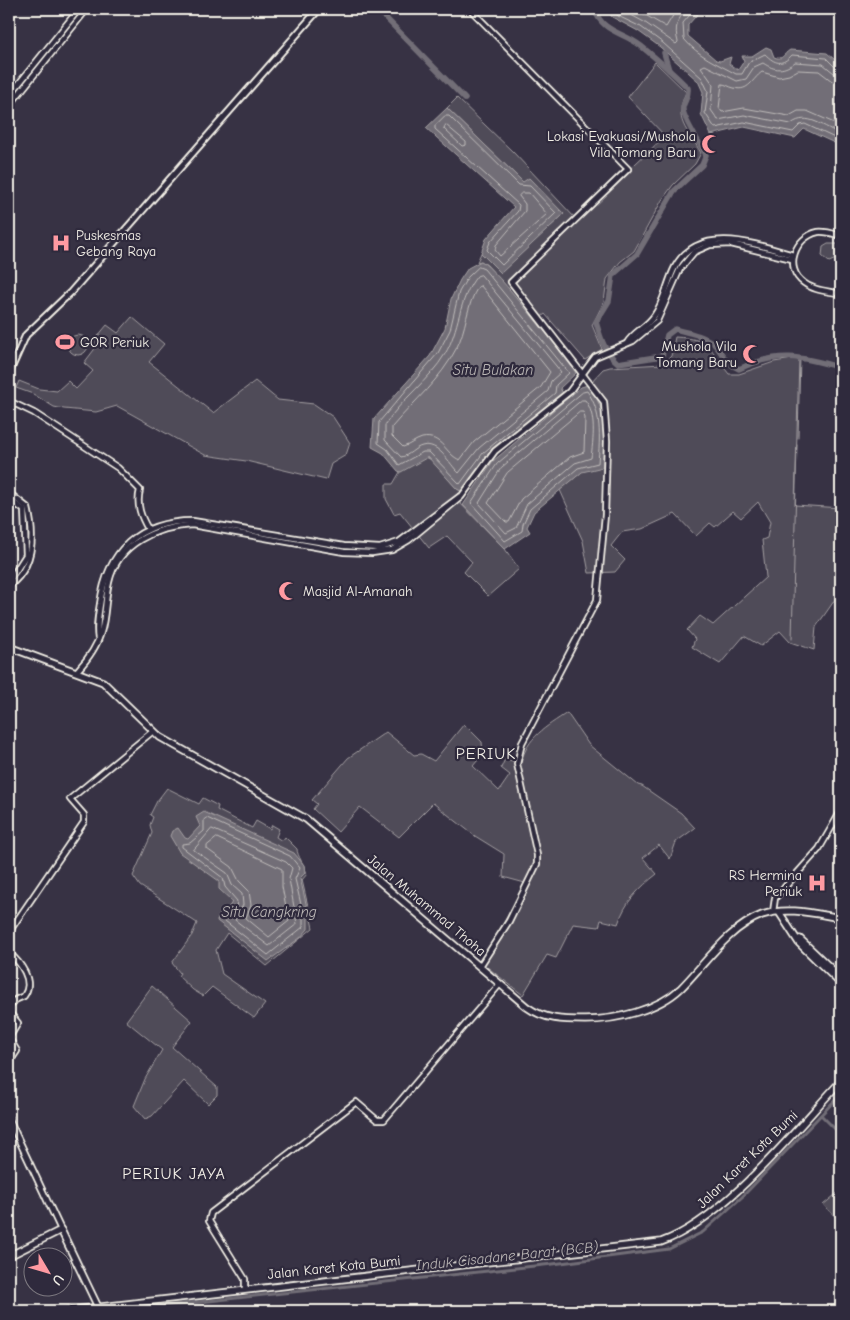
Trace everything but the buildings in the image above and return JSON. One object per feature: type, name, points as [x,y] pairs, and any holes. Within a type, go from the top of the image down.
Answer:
[{"type":"main road","points":[[197,147],[314,9]]},
{"type":"main road","points":[[9,372],[31,329],[71,292],[319,9]]},
{"type":"main road","name":"Jalan Muhammad Thoha","points":[[9,647],[103,682],[152,732],[306,819],[527,1007],[547,1017],[566,1020],[592,1020],[628,1014],[671,996],[738,929],[761,915],[779,912],[841,918]]},
{"type":"main road","points":[[779,912],[800,942],[840,980]]},
{"type":"main road","name":"Jalan Karet Kota Bumi","points":[[66,1311],[661,1242],[681,1234],[715,1211],[840,1086]]},
{"type":"main road","points":[[9,1256],[61,1230],[98,1307]]},
{"type":"street","points":[[9,106],[77,16],[79,9]]},
{"type":"street","points":[[9,96],[77,16],[87,9]]},
{"type":"street","points":[[470,9],[567,110],[627,167],[627,172],[511,282],[604,402],[606,410],[605,515],[598,596],[522,743],[517,764],[537,855],[537,864],[509,921],[480,966]]},
{"type":"street","points":[[841,236],[820,232],[812,234],[801,241],[793,257],[795,272],[804,284],[812,288],[841,294]]},
{"type":"street","points":[[77,671],[92,654],[102,632],[109,580],[116,566],[130,548],[149,531],[192,525],[344,552],[372,554],[391,548],[462,496],[495,451],[569,392],[589,363],[627,343],[654,316],[675,268],[689,251],[699,243],[733,240],[793,257]]},
{"type":"street","points":[[9,401],[34,412],[118,468],[140,490],[138,500],[140,514],[149,531]]},
{"type":"street","points":[[9,493],[28,508],[31,554],[29,561],[9,585]]},
{"type":"street","points":[[9,499],[24,510],[26,555],[10,580],[9,585]]},
{"type":"street","points":[[9,932],[84,822],[84,815],[70,799],[152,732]]},
{"type":"street","points":[[779,912],[775,898],[820,849],[841,811]]},
{"type":"street","points":[[9,953],[23,967],[28,989],[24,996],[15,1000],[9,1008]]},
{"type":"street","points":[[245,1290],[245,1279],[209,1221],[211,1213],[356,1102],[377,1120],[384,1120],[500,984]]},
{"type":"street","points":[[9,1012],[18,1023],[9,1038],[17,1052],[9,1063]]},
{"type":"street","points":[[9,1119],[61,1230]]},
{"type":"shaded area","points":[[655,62],[686,92],[682,102],[681,117],[683,124],[701,153],[695,164],[673,185],[662,200],[634,251],[620,262],[607,279],[604,302],[592,325],[602,349],[585,360],[545,314],[535,322],[487,265],[481,261],[477,262],[481,253],[501,272],[564,214],[523,182],[447,108],[457,98],[513,152],[576,219],[665,136],[628,97]]},
{"type":"shaded area","points":[[828,244],[841,244],[841,257],[829,262],[822,256],[823,247]]},
{"type":"shaded area","points":[[132,317],[164,344],[149,362],[213,413],[255,381],[278,400],[314,404],[333,417],[350,443],[346,455],[331,464],[326,480],[246,461],[205,455],[117,406],[96,412],[64,409],[54,407],[33,394],[16,388],[19,381],[39,389],[57,391],[68,381],[76,389],[93,371],[84,363],[97,346],[93,342],[107,325],[118,333]]},
{"type":"shaded area","points":[[74,335],[82,335],[88,341],[88,349],[82,355],[74,355],[68,349],[68,341]]},
{"type":"shaded area","points":[[675,337],[697,340],[708,346],[729,374],[739,374],[774,362],[799,358],[795,505],[841,508],[841,591],[816,627],[814,650],[790,642],[780,631],[761,646],[744,636],[720,664],[692,647],[695,639],[687,630],[700,616],[713,625],[766,577],[762,540],[767,538],[770,522],[758,502],[741,518],[733,511],[715,527],[710,523],[696,536],[675,514],[642,529],[622,532],[611,546],[625,560],[615,572],[589,573],[583,541],[560,490],[582,472],[588,385],[603,369],[610,367],[663,364],[671,356]]},
{"type":"shaded area","points":[[425,457],[432,460],[457,489],[463,492],[454,497],[505,549],[519,569],[488,596],[464,572],[472,562],[447,536],[429,548],[400,512],[394,514],[386,499],[386,484],[393,484],[400,472]]},
{"type":"shaded area","points":[[567,713],[589,745],[638,785],[681,813],[695,828],[676,842],[670,859],[659,845],[643,858],[657,874],[633,896],[618,924],[601,920],[599,927],[573,924],[556,958],[547,955],[523,995],[482,963],[525,883],[503,877],[504,854],[475,836],[433,803],[399,837],[360,807],[338,832],[313,809],[317,804],[312,800],[348,758],[386,732],[414,755],[421,754],[434,761],[464,724],[482,742],[483,754],[473,766],[499,791],[510,775],[501,768],[505,759],[521,763],[533,739]]},
{"type":"shaded area","points":[[167,788],[199,804],[203,798],[218,806],[217,810],[252,828],[256,821],[270,829],[272,825],[279,829],[276,837],[282,841],[285,837],[297,849],[306,871],[307,874],[302,880],[313,928],[267,966],[227,933],[216,950],[222,974],[265,1004],[254,1018],[212,987],[203,996],[193,990],[178,976],[180,973],[172,963],[192,935],[197,923],[140,886],[133,876],[152,833],[150,825],[153,817],[150,815],[157,801]]},
{"type":"shaded area","points":[[152,986],[192,1021],[172,1047],[217,1087],[217,1095],[208,1104],[184,1081],[152,1116],[145,1119],[134,1106],[145,1079],[162,1050],[126,1021]]},
{"type":"shaded area","points":[[841,1190],[841,1222],[823,1205]]},
{"type":"water","points":[[607,9],[702,9],[688,25],[688,36],[716,60],[720,61],[731,57],[729,64],[738,70],[744,61],[742,56],[752,56],[766,47],[771,49],[774,57],[777,58],[781,58],[790,50],[827,53],[841,65],[841,146],[804,129],[795,138],[744,127],[711,135],[701,114],[703,92],[698,81],[660,47],[638,31],[612,17]]},
{"type":"water","points":[[447,108],[523,182],[529,178],[564,214],[501,273],[481,253],[486,239],[514,207],[426,128]]},
{"type":"water","name":"Situ Bulakan","points":[[481,261],[514,295],[576,373],[560,388],[563,393],[486,456],[463,492],[457,489],[428,457],[401,472],[398,471],[383,453],[372,447],[374,419],[430,356],[445,328],[451,299],[460,280],[468,268]]},
{"type":"water","points":[[588,385],[603,415],[603,467],[582,472],[534,512],[527,527],[530,532],[505,549],[463,505],[493,461],[581,387]]},
{"type":"water","name":"Situ Cangkring","points":[[204,812],[294,853],[304,865],[305,873],[300,878],[308,912],[308,929],[300,938],[268,961],[217,921],[232,901],[219,889],[219,881],[180,853],[170,836],[172,831],[178,828],[185,838],[188,839],[200,826],[196,817]]},
{"type":"waterway","points":[[9,101],[84,9]]},
{"type":"waterway","points":[[377,9],[465,99]]},
{"type":"waterway","points":[[594,9],[598,17],[608,28],[641,46],[688,88],[683,111],[688,124],[706,155],[702,165],[674,191],[637,254],[613,275],[609,301],[596,322],[601,339],[609,354],[618,363],[662,356],[667,335],[675,329],[702,337],[711,342],[727,361],[739,369],[765,360],[790,357],[802,358],[841,368]]},
{"type":"waterway","points":[[664,53],[669,70]]},
{"type":"waterway","points":[[798,438],[800,357]]},
{"type":"waterway","points":[[792,639],[797,445]]},
{"type":"waterway","name":"Induk Cisadane Barat (BCB)","points":[[116,1311],[553,1264],[669,1249],[703,1232],[742,1197],[841,1094]]},
{"type":"waterway","points":[[821,1115],[841,1135]]},
{"type":"place","name":"Lokasi Evakuasi/Mushola Vila Tomang Baru","points":[[711,144]]},
{"type":"place","name":"Puskesmas Gebang Raya","points":[[61,243]]},
{"type":"place","name":"GOR Periuk","points":[[65,342]]},
{"type":"place","name":"Mushola Vila Tomang Baru","points":[[752,354]]},
{"type":"place","name":"Masjid Al-Amanah","points":[[288,591]]},
{"type":"place","name":"RS Hermina Periuk","points":[[817,883]]},
{"type":"district","name":"PERIUK","points":[[486,753]]},
{"type":"district","name":"PERIUK JAYA","points":[[174,1173]]}]
